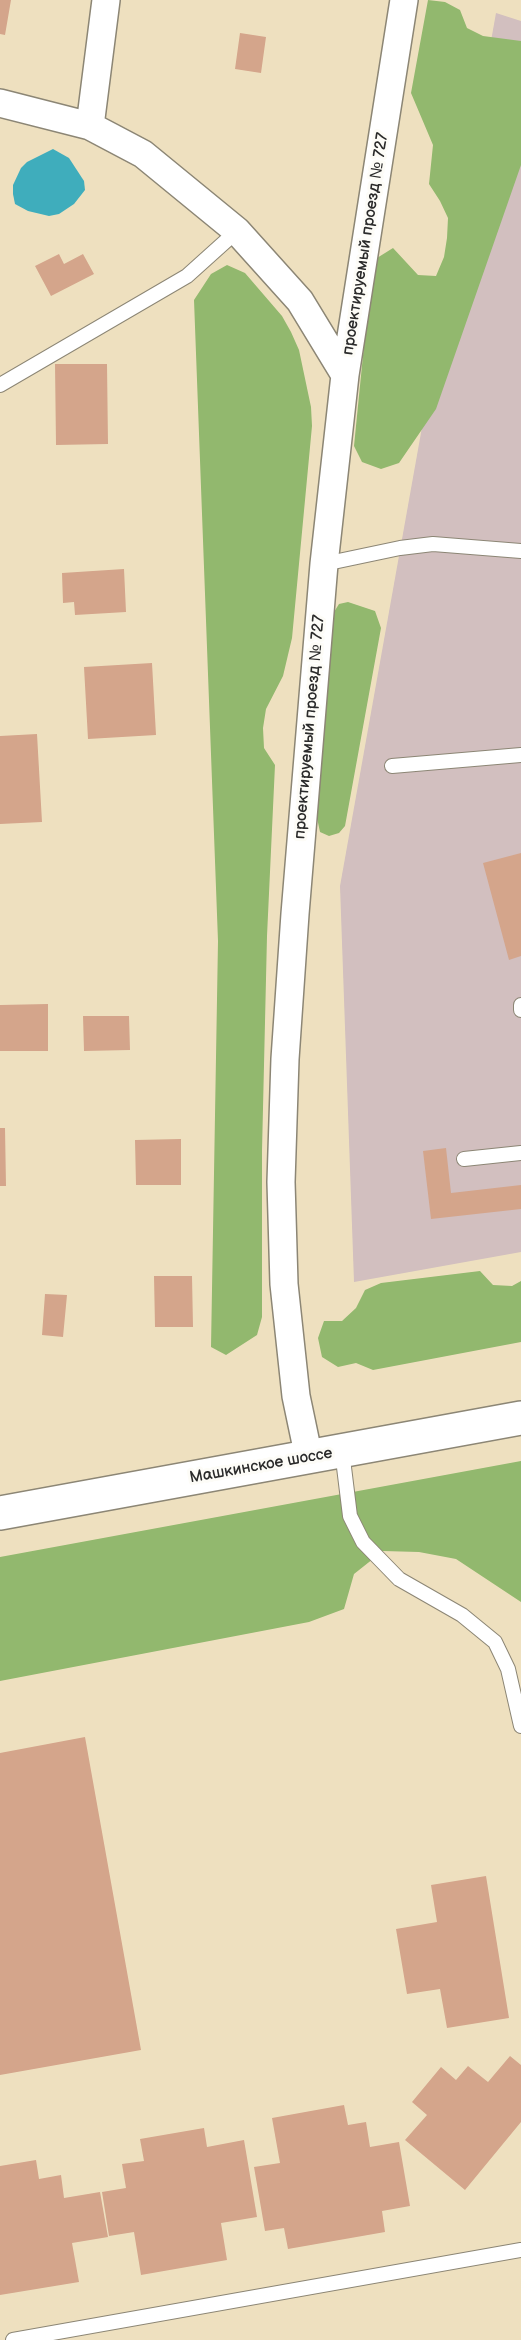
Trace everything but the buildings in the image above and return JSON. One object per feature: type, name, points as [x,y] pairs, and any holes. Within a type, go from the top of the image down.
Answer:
[{"type":"main road","name":"Машкинское шоссе","points":[[0,1513],[521,1418]]},
{"type":"street","points":[[90,126],[106,0]]},
{"type":"street","name":"проектируемый проезд № 727","points":[[309,1458],[296,1396],[284,1284],[281,1182],[285,1059],[324,564],[345,375],[404,0]]},
{"type":"street","points":[[0,103],[90,126],[143,154],[237,231],[300,302],[345,375]]},
{"type":"lane","points":[[0,385],[187,276],[237,231]]},
{"type":"lane","points":[[324,564],[400,548],[433,544],[521,550]]},
{"type":"lane","points":[[392,766],[521,755]]},
{"type":"lane","points":[[521,1005],[521,1010]]},
{"type":"lane","points":[[464,1159],[521,1153]]},
{"type":"lane","points":[[342,1451],[350,1516],[363,1542],[399,1579],[462,1615],[495,1642],[507,1669],[521,1726]]},
{"type":"lane","points":[[13,2340],[521,2250]]},
{"type":"shaded area","points":[[496,13],[521,21],[521,1252],[354,1282],[340,886]]},
{"type":"green space","points":[[428,0],[445,2],[460,10],[467,28],[483,36],[521,41],[521,165],[436,409],[399,463],[381,469],[362,462],[354,446],[371,275],[377,258],[393,248],[418,275],[436,276],[444,257],[447,238],[448,218],[429,184],[433,145],[411,93]]},
{"type":"green space","points":[[227,265],[245,273],[282,316],[291,332],[299,350],[311,407],[312,426],[292,638],[283,676],[266,709],[263,728],[264,748],[275,765],[267,936],[262,1151],[262,1317],[257,1335],[226,1355],[211,1347],[218,941],[194,300],[211,274]]},
{"type":"green space","points":[[348,602],[375,611],[381,628],[345,826],[339,833],[329,836],[320,832],[317,818],[334,612],[339,604]]},
{"type":"green space","points":[[480,1271],[493,1285],[512,1286],[521,1281],[521,1342],[373,1370],[356,1363],[338,1367],[322,1357],[318,1338],[324,1321],[342,1321],[356,1308],[365,1290],[381,1283]]},
{"type":"green space","points":[[521,1461],[521,1602],[456,1559],[419,1552],[383,1551],[354,1574],[344,1609],[309,1622],[0,1681],[0,1557]]},
{"type":"water","points":[[53,149],[69,158],[84,181],[85,190],[74,204],[59,214],[49,216],[28,211],[15,204],[13,185],[21,168],[27,162]]}]
